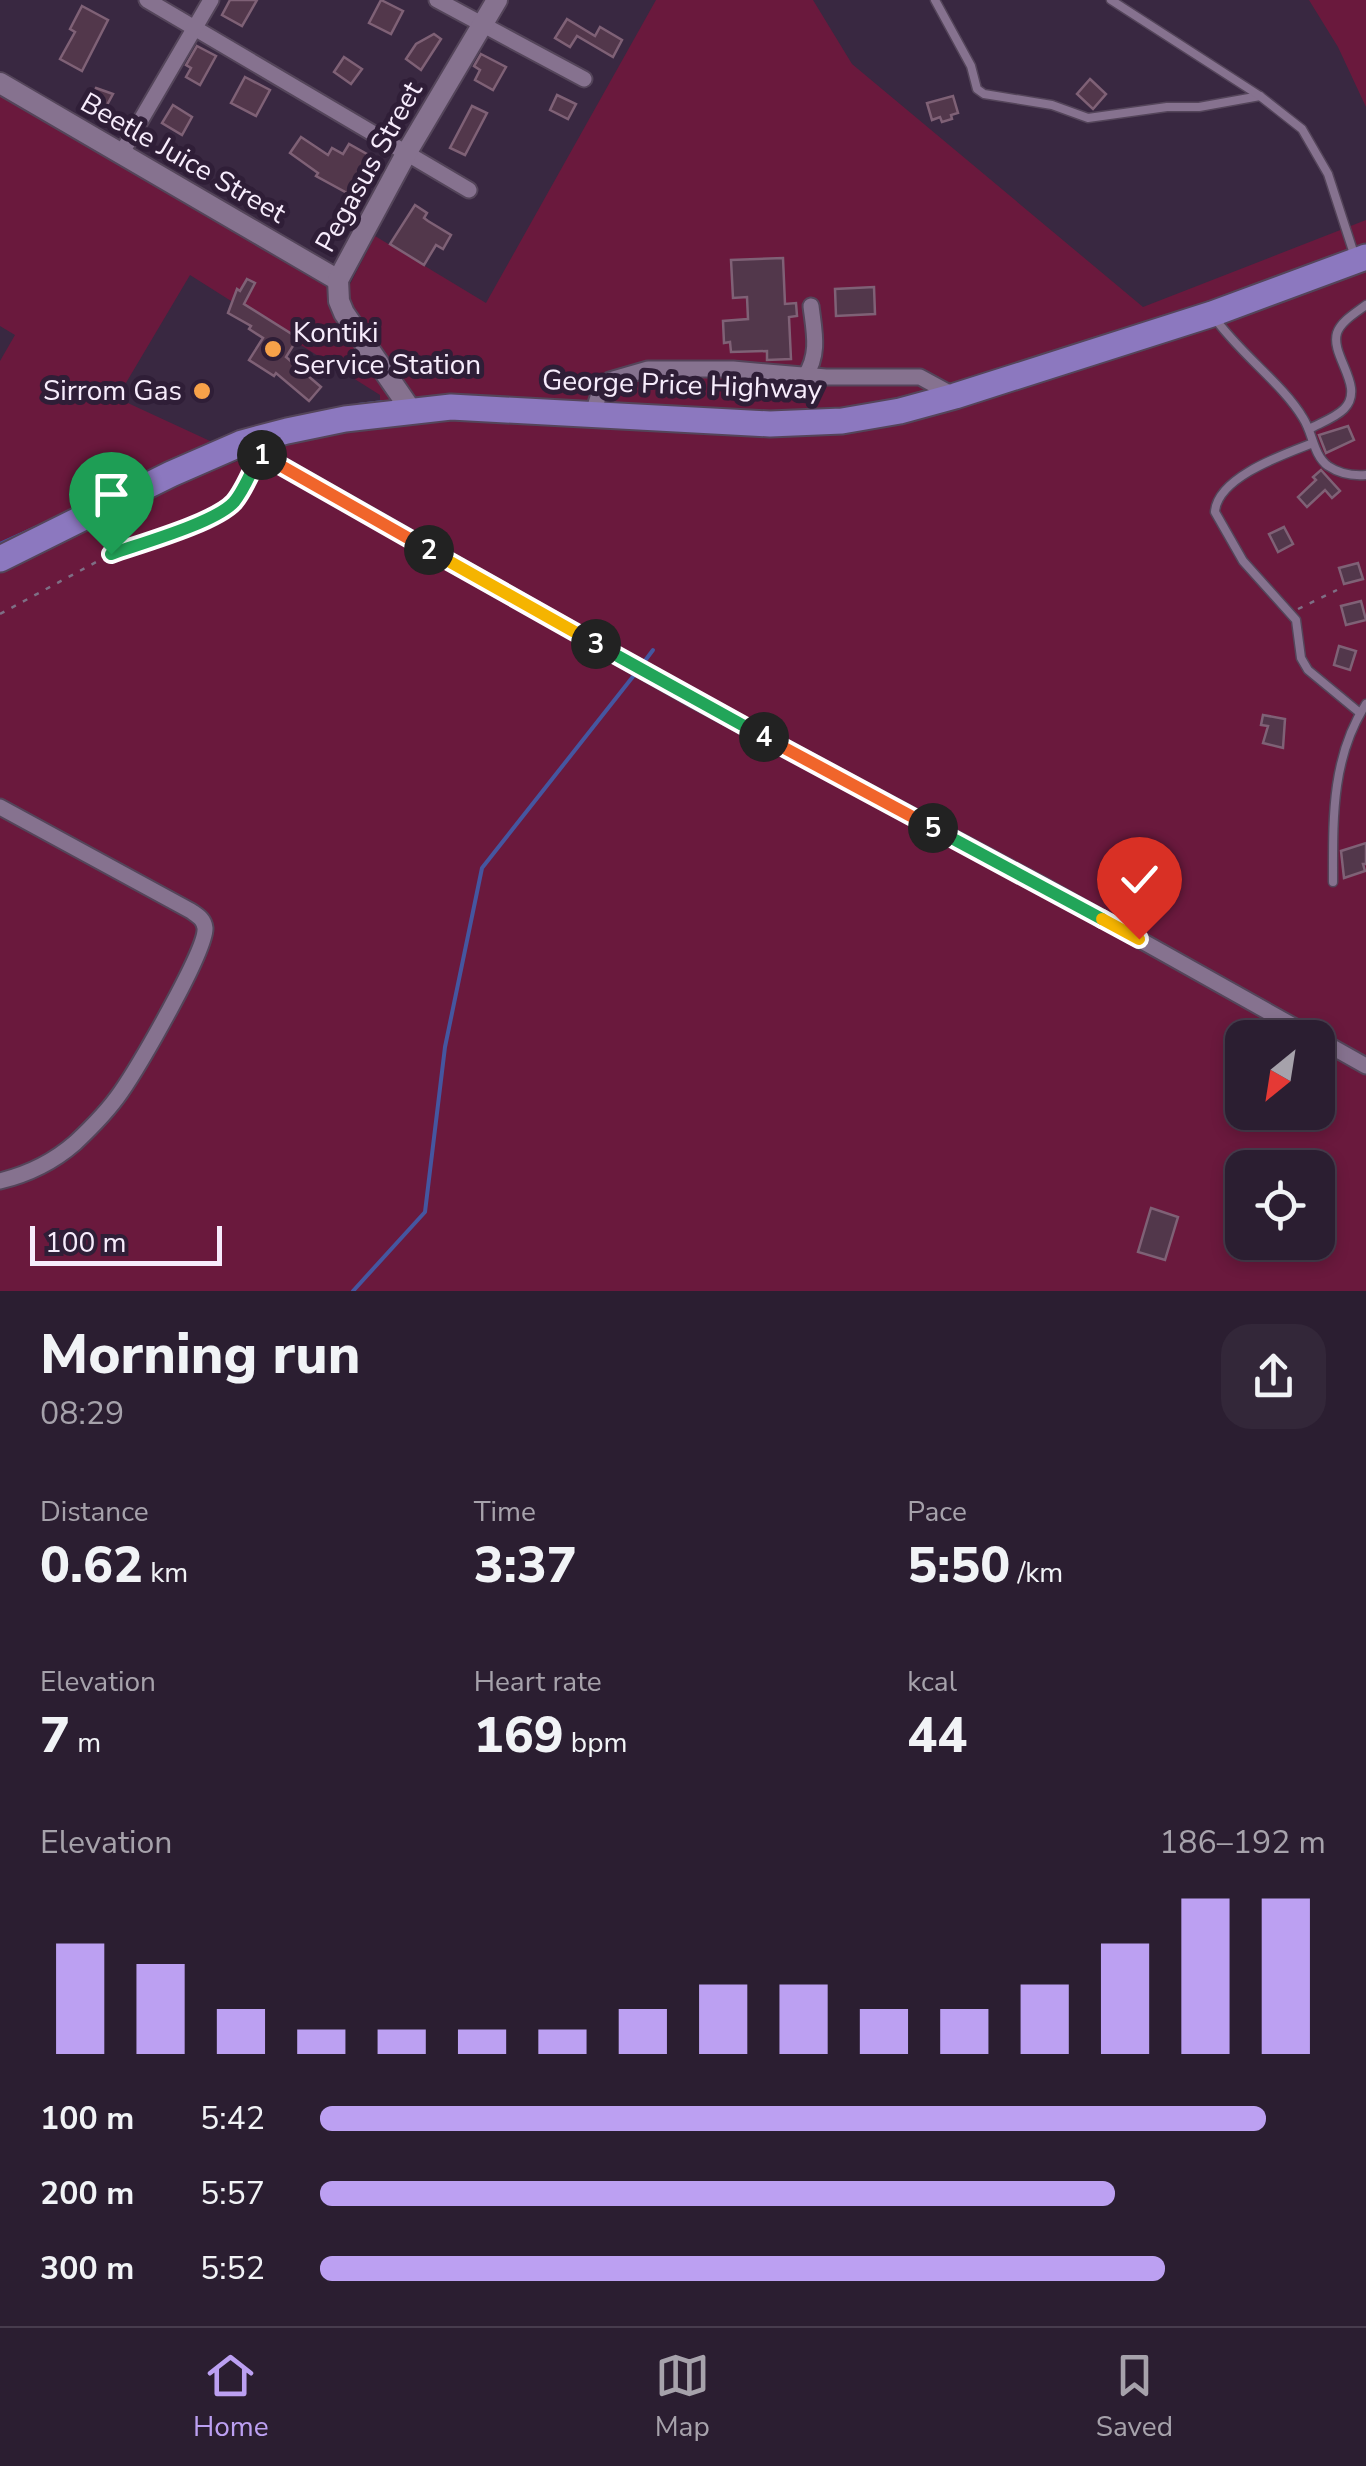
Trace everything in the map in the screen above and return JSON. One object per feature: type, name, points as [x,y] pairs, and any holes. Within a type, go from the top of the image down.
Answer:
[{"type":"highway","name":"George Price Highway","points":[[0,558],[251,448],[345,419],[451,407],[770,424],[842,422],[900,412],[955,396],[1212,314],[1361,259]]},
{"type":"street","points":[[147,0],[469,190]]},
{"type":"street","points":[[121,154],[211,0]]},
{"type":"street","points":[[438,0],[584,79]]},
{"type":"street","name":"Pegasus Street","points":[[413,412],[344,313],[338,280],[406,152],[498,0]]},
{"type":"street","name":"Beetle Juice Street","points":[[0,83],[338,280]]},
{"type":"street","points":[[805,376],[813,365],[816,350],[811,306]]},
{"type":"street","points":[[592,414],[600,391],[610,380],[648,369],[920,377],[955,396]]},
{"type":"street","points":[[251,448],[691,698],[1284,1020]]},
{"type":"street","points":[[0,807],[191,911],[202,918],[206,930],[146,1050],[99,1119],[51,1162],[0,1181]]},
{"type":"street","points":[[1335,1049],[1366,1066]]},
{"type":"lane","points":[[935,0],[971,66],[976,88],[984,94],[1042,102],[1088,118],[1199,107],[1260,96]]},
{"type":"lane","points":[[1110,0],[1260,96],[1302,130],[1328,174],[1361,259]]},
{"type":"lane","points":[[1308,429],[1343,410],[1350,400],[1351,386],[1336,336],[1339,328],[1366,305]]},
{"type":"lane","points":[[1212,314],[1231,341],[1302,416],[1325,464],[1342,474],[1366,475]]},
{"type":"lane","points":[[1313,443],[1238,479],[1215,503],[1214,512],[1243,561],[1290,612],[1300,631],[1301,658],[1308,670],[1363,708],[1349,736],[1335,791],[1333,882]]},
{"type":"path","points":[[0,614],[111,554],[181,530],[228,508],[239,494],[251,448]]},
{"type":"path","points":[[1290,612],[1337,590]]},
{"type":"shaded area","points":[[656,0],[813,0],[852,64],[1143,307],[1366,220],[1366,1291],[0,1291],[0,569],[170,486],[380,409],[380,395],[190,275],[117,398],[223,447],[0,552],[0,361],[15,335],[0,326],[0,90],[348,288],[375,236],[486,303]]},
{"type":"shaded area","points":[[1309,0],[1366,0],[1366,107],[1338,47]]},
{"type":"building","points":[[230,0],[257,0],[242,26],[222,15]]},
{"type":"building","points":[[381,0],[403,11],[391,34],[369,23]]},
{"type":"building","points":[[82,6],[108,20],[82,71],[60,59],[75,32],[70,29]]},
{"type":"building","points":[[567,19],[595,36],[600,27],[622,40],[613,57],[577,36],[570,47],[555,38]]},
{"type":"building","points":[[434,34],[441,39],[421,70],[406,59],[416,44]]},
{"type":"building","points":[[197,46],[216,56],[200,85],[186,77],[191,68],[186,65]]},
{"type":"building","points":[[481,54],[506,67],[493,90],[475,80],[480,70],[474,66]]},
{"type":"building","points":[[344,57],[362,69],[351,84],[334,72]]},
{"type":"building","points":[[245,77],[270,90],[256,116],[231,103]]},
{"type":"building","points":[[1090,79],[1106,94],[1093,109],[1077,94]]},
{"type":"building","points":[[96,88],[113,94],[102,114],[87,105]]},
{"type":"building","points":[[557,95],[576,104],[568,119],[550,110]]},
{"type":"building","points":[[953,96],[958,113],[942,122],[940,117],[932,120],[927,103]]},
{"type":"building","points":[[173,105],[192,117],[182,135],[162,123]]},
{"type":"building","points":[[472,106],[487,113],[465,155],[450,148]]},
{"type":"building","points":[[301,137],[328,155],[332,148],[343,154],[349,144],[381,162],[360,200],[316,176],[318,173],[290,153]]},
{"type":"building","points":[[415,205],[427,213],[424,218],[451,235],[443,249],[436,245],[424,265],[390,244]]},
{"type":"building","points":[[783,258],[785,304],[796,303],[797,316],[789,317],[791,359],[767,360],[767,351],[731,352],[730,342],[724,343],[723,321],[748,319],[747,297],[733,298],[731,260]]},
{"type":"building","points":[[247,279],[255,283],[244,304],[298,338],[286,357],[321,387],[309,401],[276,373],[274,376],[249,360],[263,338],[228,313],[237,289],[240,291]]},
{"type":"building","points":[[874,287],[875,314],[836,316],[835,289]]},
{"type":"building","points":[[1348,426],[1354,440],[1326,453],[1319,435]]},
{"type":"building","points":[[1321,470],[1340,491],[1332,498],[1325,490],[1307,507],[1298,497]]},
{"type":"building","points":[[1284,527],[1293,544],[1278,552],[1269,534]]},
{"type":"building","points":[[1358,563],[1363,579],[1344,584],[1339,568]]},
{"type":"building","points":[[1361,601],[1366,620],[1346,625],[1341,606]]},
{"type":"building","points":[[1339,646],[1356,651],[1350,670],[1334,665]]},
{"type":"building","points":[[1263,715],[1285,719],[1283,748],[1263,743],[1268,726],[1261,725]]},
{"type":"building","points":[[1366,843],[1365,871],[1344,878],[1341,851]]},
{"type":"building","points":[[1151,1208],[1178,1217],[1165,1260],[1138,1252]]},
{"type":"waterway","points":[[358,405],[383,402]]},
{"type":"waterway","points":[[0,544],[37,527]]},
{"type":"waterway","points":[[641,666],[653,650]]},
{"type":"waterway","points":[[353,1291],[425,1212],[445,1047],[482,868],[635,674]]},
{"type":"place","name":"Kontiki Service Station","points":[[273,349]]},
{"type":"place","name":"Sirrom Gas","points":[[202,391]]},
{"type":"route","points":[[111,554],[181,530],[228,508],[260,454],[691,698],[1139,939]]}]
